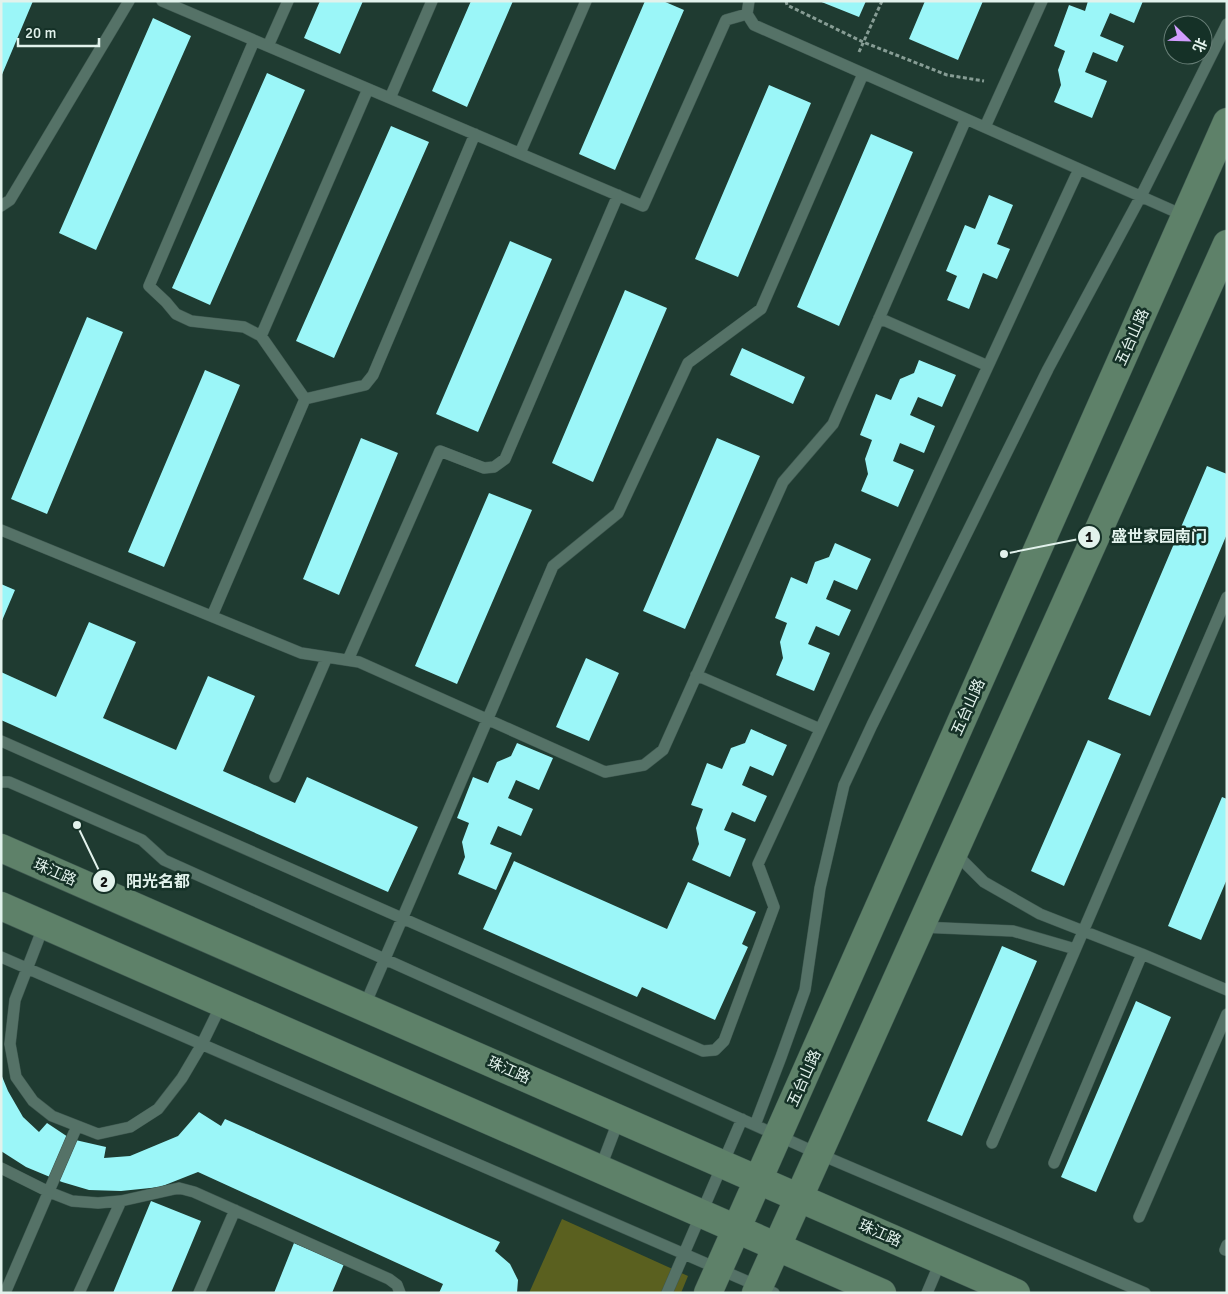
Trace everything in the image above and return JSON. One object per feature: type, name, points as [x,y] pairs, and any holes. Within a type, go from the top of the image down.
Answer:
[{"type":"main road","name":"五台山路","points":[[713,1281],[759,1180],[767,1130],[1227,122]]},
{"type":"main road","points":[[763,1291],[777,1246],[1227,244]]},
{"type":"main road","name":"珠江路","points":[[1,848],[1016,1293]]},
{"type":"main road","points":[[1,906],[882,1293]]},
{"type":"lane","points":[[1,206],[10,200],[129,1]]},
{"type":"lane","points":[[162,1],[643,206],[726,20],[747,14]]},
{"type":"lane","points":[[268,46],[288,1]]},
{"type":"lane","points":[[390,98],[432,1]]},
{"type":"lane","points":[[520,153],[586,1]]},
{"type":"lane","points":[[749,1],[747,14],[754,25],[1185,216]]},
{"type":"lane","points":[[985,128],[1042,1]]},
{"type":"lane","points":[[767,1130],[782,1057],[805,990],[820,888],[844,785],[1048,370],[1141,196],[1227,24]]},
{"type":"lane","points":[[254,41],[149,286],[176,314],[191,321],[244,327],[261,336],[305,399]]},
{"type":"lane","points":[[364,1006],[553,566],[618,513],[688,363],[761,309],[863,74]]},
{"type":"lane","points":[[261,336],[368,89]]},
{"type":"lane","points":[[1,530],[301,653],[359,662],[604,772],[644,765],[663,750],[783,482],[833,424],[966,119]]},
{"type":"lane","points":[[305,399],[365,385],[373,374],[475,134]]},
{"type":"lane","points":[[1,741],[703,1051],[715,1050],[724,1040],[774,907],[758,864],[1079,169]]},
{"type":"lane","points":[[348,660],[440,451],[484,468],[494,467],[505,459],[618,195]]},
{"type":"lane","points":[[879,318],[988,366]]},
{"type":"lane","points":[[212,616],[305,399]]},
{"type":"lane","points":[[992,1142],[1227,597]]},
{"type":"lane","points":[[275,776],[327,657]]},
{"type":"lane","points":[[696,675],[820,729]]},
{"type":"lane","points":[[1,782],[9,782],[142,840],[164,860],[819,1154],[1145,1293]]},
{"type":"lane","points":[[954,852],[984,882],[1040,914],[1227,990]]},
{"type":"lane","points":[[44,925],[15,1000],[10,1044],[16,1077],[33,1102],[52,1116],[98,1134],[130,1127],[158,1109],[182,1078],[202,1044],[222,1003]]},
{"type":"lane","points":[[920,927],[1013,931],[1075,949]]},
{"type":"lane","points":[[1054,1163],[1142,954]]},
{"type":"lane","points":[[1,956],[685,1254],[713,1281],[763,1291]]},
{"type":"lane","points":[[1139,1216],[1227,1014]]},
{"type":"lane","points":[[600,1168],[619,1118]]},
{"type":"lane","points":[[667,1293],[742,1119]]},
{"type":"lane","points":[[5,1293],[77,1126]]},
{"type":"lane","points":[[1,1168],[49,1192],[72,1201],[98,1203],[122,1201],[178,1188],[194,1192],[390,1279],[397,1285],[400,1293]]},
{"type":"lane","points":[[79,1293],[122,1201]]},
{"type":"lane","points":[[199,1293],[235,1210]]},
{"type":"lane","points":[[927,1293],[940,1260]]},
{"type":"path","points":[[786,1],[787,6],[863,42],[947,75],[1005,84]]},
{"type":"path","points":[[851,68],[882,1]]},
{"type":"green space","points":[[562,1219],[688,1276],[681,1293],[529,1293]]},
{"type":"building","points":[[1,1],[33,1],[1,77]]},
{"type":"building","points":[[320,1],[363,1],[340,54],[304,38]]},
{"type":"building","points":[[471,1],[513,1],[467,107],[432,91]]},
{"type":"building","points":[[645,1],[663,1],[684,10],[615,170],[579,154]]},
{"type":"building","points":[[819,1],[866,1],[859,17]]},
{"type":"building","points":[[925,1],[983,1],[958,60],[909,39]]},
{"type":"building","points":[[1088,1],[1143,1],[1134,23],[1110,13],[1100,36],[1124,46],[1117,62],[1093,52],[1085,72],[1107,81],[1092,118],[1054,102],[1061,85],[1058,70],[1065,51],[1054,46],[1069,5],[1085,11]]},
{"type":"building","points":[[153,18],[191,36],[96,250],[59,233]]},
{"type":"building","points":[[267,73],[305,90],[210,305],[172,288]]},
{"type":"building","points":[[769,85],[811,103],[738,277],[695,259]]},
{"type":"building","points":[[391,126],[429,142],[334,358],[296,341]]},
{"type":"building","points":[[871,134],[913,152],[839,326],[797,307]]},
{"type":"building","points":[[989,195],[1013,205],[997,244],[1010,249],[997,279],[983,273],[969,309],[947,300],[957,276],[946,271],[965,225],[975,229]]},
{"type":"building","points":[[510,241],[552,259],[478,432],[436,414]]},
{"type":"building","points":[[625,290],[667,308],[593,482],[552,463]]},
{"type":"building","points":[[87,317],[123,332],[47,514],[11,499]]},
{"type":"building","points":[[742,348],[805,377],[793,404],[730,375]]},
{"type":"building","points":[[919,360],[956,375],[942,407],[918,397],[910,415],[935,426],[924,453],[900,443],[893,461],[914,470],[898,507],[861,491],[868,474],[865,459],[872,440],[860,435],[876,394],[891,400],[900,379],[914,373]]},
{"type":"building","points":[[205,370],[240,385],[164,567],[128,552]]},
{"type":"building","points":[[361,438],[398,453],[339,595],[303,579]]},
{"type":"building","points":[[717,438],[760,456],[685,629],[643,611]]},
{"type":"building","points":[[1207,466],[1227,474],[1227,534],[1150,716],[1108,699]]},
{"type":"building","points":[[489,493],[532,510],[457,684],[415,666]]},
{"type":"building","points":[[835,543],[871,559],[857,590],[834,580],[826,599],[851,610],[839,636],[816,626],[808,644],[830,653],[814,691],[776,675],[783,658],[780,642],[787,623],[775,618],[791,577],[807,584],[815,562],[829,557]]},
{"type":"building","points":[[1,584],[15,590],[1,623]]},
{"type":"building","points":[[89,622],[136,642],[103,718],[176,750],[208,676],[255,696],[223,771],[295,803],[307,777],[418,827],[388,892],[1,720],[1,672],[56,697]]},
{"type":"building","points":[[586,658],[619,673],[589,741],[556,727]]},
{"type":"building","points":[[751,729],[787,745],[773,776],[750,766],[742,785],[767,796],[755,822],[732,812],[724,830],[746,839],[730,877],[692,860],[699,844],[696,828],[703,809],[691,805],[707,763],[722,769],[731,748],[745,743]]},
{"type":"building","points":[[1088,740],[1121,754],[1064,886],[1031,871]]},
{"type":"building","points":[[517,743],[553,758],[539,790],[516,780],[508,798],[533,809],[521,836],[498,826],[490,844],[512,853],[496,890],[458,874],[465,857],[462,842],[469,823],[457,818],[473,777],[488,783],[497,762],[511,756]]},
{"type":"building","points":[[1222,797],[1227,799],[1227,879],[1201,940],[1168,926]]},
{"type":"building","points":[[514,861],[667,929],[688,882],[756,912],[742,944],[748,947],[715,1020],[642,987],[637,997],[483,929]]},
{"type":"building","points":[[1002,946],[1037,961],[962,1136],[927,1121]]},
{"type":"building","points":[[1136,1001],[1171,1017],[1096,1192],[1061,1177]]},
{"type":"building","points":[[1,1074],[8,1091],[23,1117],[39,1132],[47,1123],[71,1139],[106,1147],[104,1158],[130,1156],[178,1136],[199,1112],[221,1126],[225,1119],[500,1242],[495,1251],[510,1264],[518,1280],[517,1293],[439,1293],[443,1284],[198,1172],[160,1187],[121,1191],[89,1190],[62,1182],[26,1167],[1,1151]]},
{"type":"building","points":[[151,1201],[201,1221],[171,1293],[113,1293]]},
{"type":"building","points":[[294,1243],[344,1264],[332,1293],[274,1293]]},
{"type":"place","name":"盛世家园南门","points":[[1004,554]]},
{"type":"place","name":"阳光名都","points":[[77,825]]}]
